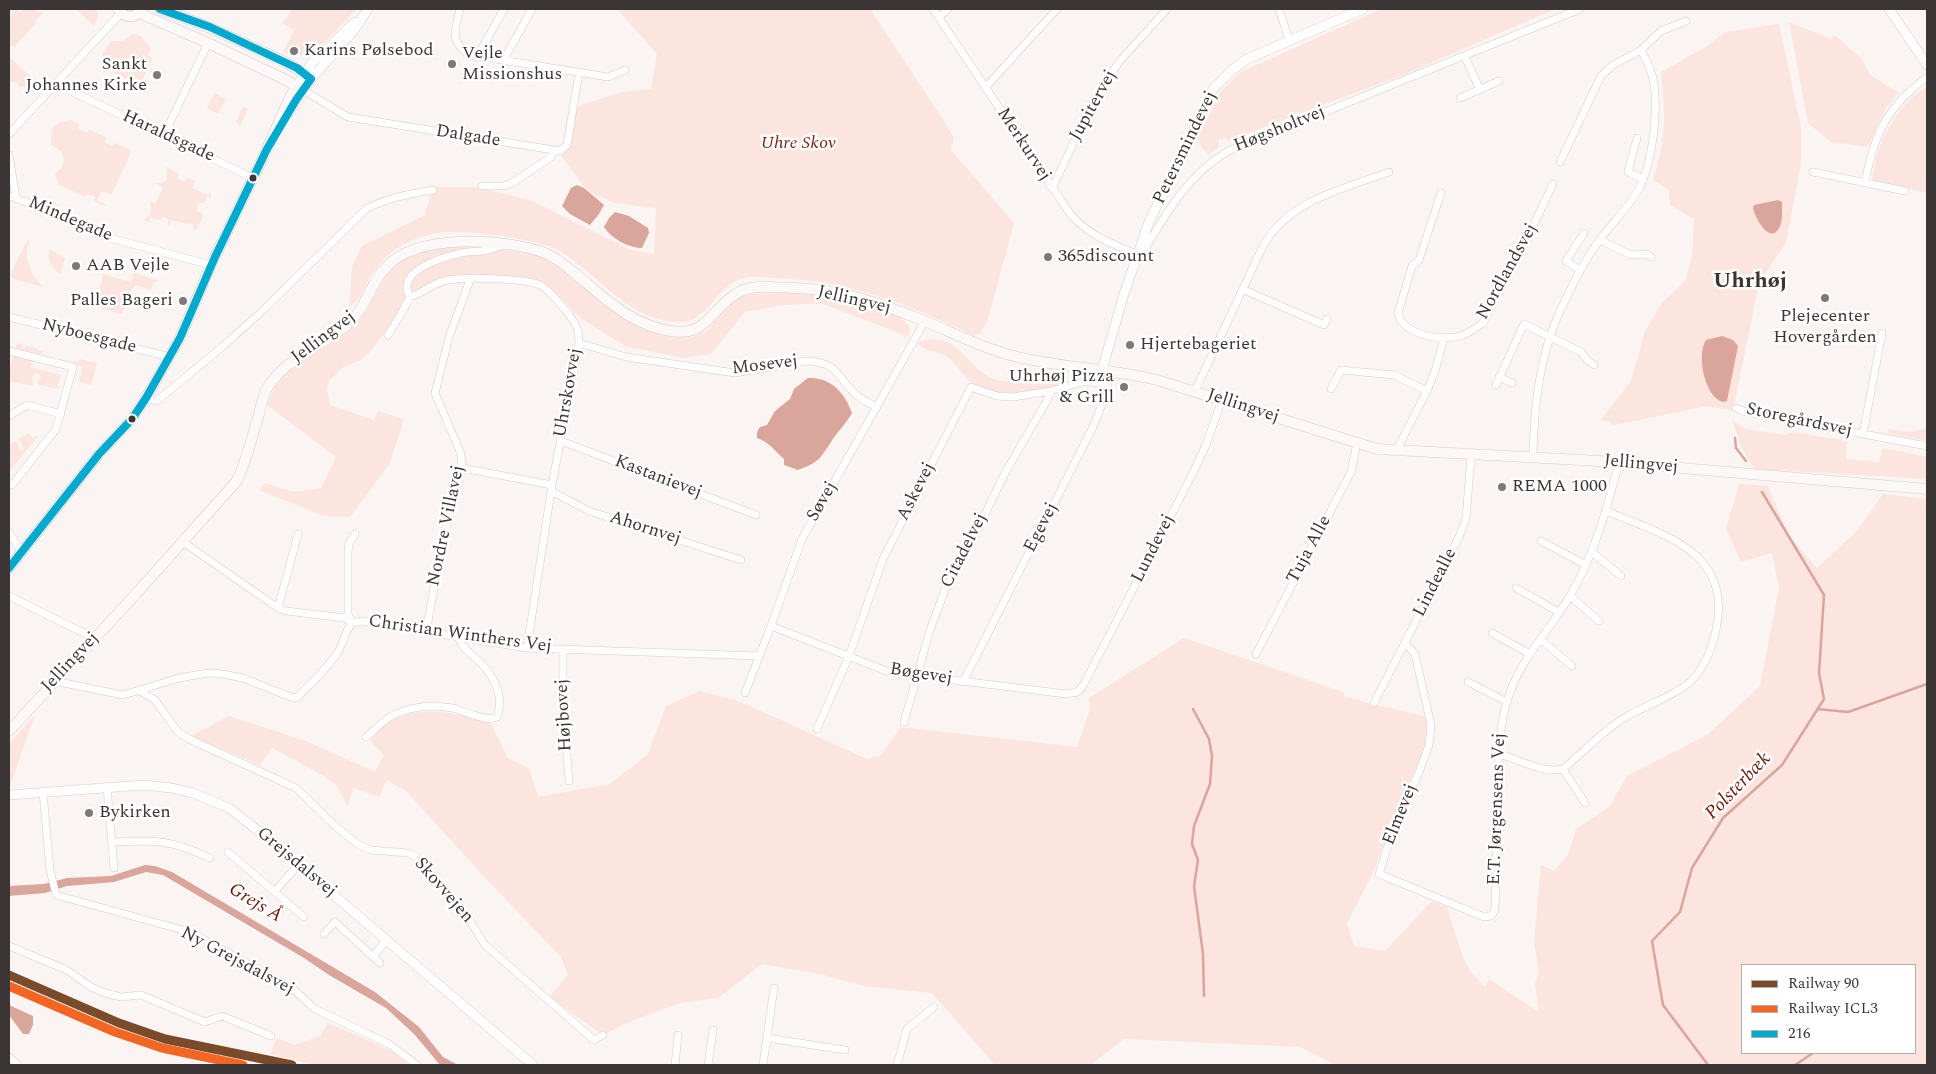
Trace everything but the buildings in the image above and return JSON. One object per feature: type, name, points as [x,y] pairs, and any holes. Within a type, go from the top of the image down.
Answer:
[{"type":"main road","points":[[9,568],[99,454],[132,419],[146,398],[170,357],[193,310],[210,265],[267,149],[299,88],[308,76],[278,59],[210,28],[160,9]]},
{"type":"main road","points":[[119,11],[128,16],[140,11],[299,88]]},
{"type":"main road","name":"Jellingvej","points":[[9,731],[236,482],[245,462],[269,385],[289,365],[350,322],[366,302],[378,277],[393,260],[414,249],[440,243],[479,242],[503,244],[536,250],[553,256],[621,312],[647,325],[673,332],[695,330],[709,321],[735,294],[756,287],[825,291],[853,297],[925,321],[968,341],[1009,355],[1064,366],[1106,370],[1149,378],[1377,449],[1471,455],[1533,456],[1927,489]]},
{"type":"street","points":[[308,76],[312,63],[362,17],[368,9]]},
{"type":"street","points":[[460,9],[455,40],[462,50],[470,55],[608,77],[625,70]]},
{"type":"street","points":[[477,57],[504,9]]},
{"type":"street","points":[[503,61],[532,9]]},
{"type":"street","name":"Merkurvej","points":[[932,9],[1070,215],[1097,238],[1137,254]]},
{"type":"street","points":[[939,17],[948,9]]},
{"type":"street","points":[[985,88],[1057,9]]},
{"type":"street","name":"Jupitervej","points":[[1050,186],[1054,184],[1096,96],[1119,62],[1167,9]]},
{"type":"street","points":[[1279,9],[1289,40]]},
{"type":"street","name":"Petersmindevej","points":[[1106,370],[1137,254],[1149,222],[1213,89],[1222,78],[1247,60],[1363,9]]},
{"type":"street","name":"Høgsholtvej","points":[[1137,254],[1141,256],[1171,206],[1199,171],[1212,160],[1228,151],[1580,9]]},
{"type":"street","points":[[1889,9],[1927,65]]},
{"type":"street","points":[[9,134],[56,84],[119,11]]},
{"type":"street","points":[[1560,162],[1601,76],[1613,65],[1641,50],[1661,31],[1686,21]]},
{"type":"street","points":[[164,135],[208,43]]},
{"type":"street","points":[[1533,456],[1536,398],[1550,336],[1580,270],[1600,240],[1629,204],[1643,179],[1652,146],[1655,96],[1649,65],[1641,50]]},
{"type":"street","points":[[1465,56],[1480,90]]},
{"type":"street","points":[[482,186],[503,186],[512,183],[551,157],[555,150],[560,151],[566,145],[579,73]]},
{"type":"street","points":[[1865,182],[1871,150],[1878,132],[1888,115],[1913,87],[1927,77]]},
{"type":"street","points":[[1460,98],[1499,82]]},
{"type":"street","name":"Haraldsgade","points":[[56,84],[254,178]]},
{"type":"street","name":"Dalgade","points":[[299,88],[348,117],[555,150]]},
{"type":"street","points":[[1636,138],[1628,172],[1643,179]]},
{"type":"street","name":"Mindegade","points":[[9,155],[12,196],[99,235],[210,265]]},
{"type":"street","points":[[1195,391],[1269,235],[1282,221],[1307,203],[1389,172]]},
{"type":"street","points":[[1813,172],[1906,191]]},
{"type":"street","name":"Nordlandsvej","points":[[1441,193],[1419,260],[1412,266],[1398,314],[1405,326],[1416,332],[1444,338],[1461,336],[1474,330],[1482,323],[1522,249],[1553,184]]},
{"type":"street","points":[[146,398],[158,400],[222,347],[259,314],[366,209],[379,202],[398,196],[433,190]]},
{"type":"street","points":[[1580,270],[1566,261],[1584,233]]},
{"type":"street","points":[[1600,240],[1631,255],[1646,254],[1651,256]]},
{"type":"street","points":[[388,335],[410,297],[406,287],[408,282],[421,267],[461,253],[490,250],[503,244]]},
{"type":"street","name":"Uhrskovvej","points":[[410,297],[446,280],[517,280],[541,286],[556,299],[576,324],[579,332],[579,343],[560,441],[527,648]]},
{"type":"street","name":"Nordre Villavej","points":[[426,632],[442,544],[462,468],[461,454],[435,392],[449,337],[470,280]]},
{"type":"street","points":[[1242,289],[1324,325],[1327,319]]},
{"type":"street","name":"Nyboesgade","points":[[9,317],[170,357]]},
{"type":"street","name":"Søvej","points":[[745,693],[772,626],[802,540],[925,321]]},
{"type":"street","points":[[1496,385],[1524,324],[1581,352],[1594,365]]},
{"type":"street","name":"Storegårdsvej","points":[[1863,434],[1882,333]]},
{"type":"street","points":[[1396,451],[1427,391],[1435,371],[1444,338]]},
{"type":"street","name":"Mosevej","points":[[579,343],[626,357],[735,373],[806,361],[826,363],[834,368],[859,397],[877,407]]},
{"type":"street","points":[[9,351],[74,367],[56,428],[12,485]]},
{"type":"street","name":"Egevej","points":[[963,682],[1093,426],[1108,385],[1106,370]]},
{"type":"street","points":[[1331,389],[1341,370],[1394,376],[1427,391]]},
{"type":"street","points":[[1500,377],[1512,383]]},
{"type":"street","name":"Askevej","points":[[817,730],[849,656],[883,559],[971,387],[997,396],[1013,397],[1050,391],[1082,382],[1108,385]]},
{"type":"street","name":"Citadelvej","points":[[904,722],[930,630],[945,590],[973,539],[1005,472],[1045,404],[1050,391]]},
{"type":"street","name":"Lundevej","points":[[1078,692],[1084,684],[1193,473],[1222,400]]},
{"type":"street","points":[[9,416],[27,405],[61,414]]},
{"type":"street","name":"Storegårdsvej","points":[[1736,408],[1746,412],[1927,446]]},
{"type":"street","name":"Kastanievej","points":[[560,441],[756,515]]},
{"type":"street","name":"Tuja Alle","points":[[1256,654],[1350,472],[1357,443]]},
{"type":"street","name":"Lindealle","points":[[1374,703],[1459,537],[1466,519],[1471,455]]},
{"type":"street","name":"E.T. Jørgensens Vej","points":[[1491,916],[1495,910],[1498,754],[1501,726],[1507,702],[1518,674],[1570,596],[1586,565],[1606,512],[1619,463]]},
{"type":"street","name":"Ahornvej","points":[[462,468],[552,488],[589,511],[741,560]]},
{"type":"street","points":[[1498,754],[1544,770],[1563,769],[1624,718],[1686,686],[1698,673],[1708,656],[1719,618],[1719,598],[1714,579],[1704,562],[1679,542],[1606,512]]},
{"type":"street","points":[[9,532],[22,552]]},
{"type":"street","points":[[278,608],[298,534]]},
{"type":"street","points":[[54,681],[123,695],[179,678],[208,673],[232,675],[293,698],[298,697],[332,661],[352,622],[348,614],[348,552],[350,542],[355,534]]},
{"type":"street","points":[[1541,541],[1586,565]]},
{"type":"street","name":"Christian Winthers Vej","points":[[183,542],[278,608],[286,611],[345,618],[352,622],[361,621],[527,648],[759,656]]},
{"type":"street","points":[[1592,552],[1621,576]]},
{"type":"street","points":[[1516,588],[1559,612]]},
{"type":"street","points":[[9,596],[94,638]]},
{"type":"street","points":[[1570,596],[1599,621]]},
{"type":"street","name":"Bøgevej","points":[[772,626],[888,672],[1066,694],[1078,692]]},
{"type":"street","points":[[1492,632],[1530,654]]},
{"type":"street","points":[[366,737],[387,719],[399,712],[414,708],[451,708],[489,719],[497,717],[501,699],[498,692],[482,664],[461,646],[458,637]]},
{"type":"street","points":[[1540,639],[1572,666]]},
{"type":"street","name":"Elmevej","points":[[1405,643],[1415,654],[1431,725],[1430,745],[1397,817],[1379,874],[1484,917],[1491,916]]},
{"type":"street","name":"Højbovej","points":[[563,650],[563,706],[569,781]]},
{"type":"street","points":[[1468,682],[1507,702]]},
{"type":"street","name":"Skovvejen","points":[[140,691],[155,700],[178,732],[189,739],[296,788],[334,825],[356,843],[370,850],[408,853],[415,856],[421,861],[430,877],[471,921],[485,945],[594,1040],[603,1035]]},
{"type":"street","points":[[1563,769],[1585,803]]},
{"type":"street","name":"Grejsdalsvej","points":[[9,795],[144,785],[193,793],[229,808],[533,1065]]},
{"type":"street","points":[[107,787],[114,868]]},
{"type":"street","name":"Ny Grejsdalsvej","points":[[43,792],[52,881],[54,893],[58,896],[190,932],[291,987],[320,1012],[389,1044],[417,1065]]},
{"type":"street","points":[[112,842],[161,841],[188,848],[210,858]]},
{"type":"street","points":[[228,852],[304,917]]},
{"type":"street","points":[[275,891],[298,865]]},
{"type":"street","points":[[324,934],[335,922],[380,963]]},
{"type":"street","points":[[373,957],[386,940]]},
{"type":"street","points":[[9,946],[67,970],[91,987],[105,994],[121,997],[142,995],[205,1022],[222,1016],[271,1036]]},
{"type":"street","points":[[763,1065],[774,988]]},
{"type":"street","points":[[897,1065],[907,1029],[934,1007]]},
{"type":"street","points":[[708,1065],[713,1030]]},
{"type":"street","points":[[675,1065],[678,1035]]},
{"type":"street","points":[[767,1038],[845,1050]]},
{"type":"street","points":[[9,1057],[18,1065]]},
{"type":"green space","points":[[15,9],[21,12],[23,9],[33,9],[43,13],[14,47],[9,44],[9,18]]},
{"type":"green space","points":[[76,9],[94,9],[97,11],[98,17],[94,26]]},
{"type":"green space","points":[[293,9],[357,9],[310,57],[283,52],[294,30],[282,23]]},
{"type":"green space","name":"Uhre Skov","points":[[617,9],[870,9],[954,138],[951,150],[1014,223],[987,323],[979,334],[973,335],[901,304],[853,289],[803,280],[756,277],[748,277],[734,282],[696,318],[682,322],[663,320],[646,315],[631,307],[560,251],[519,239],[464,232],[427,235],[396,249],[378,266],[364,290],[349,307],[352,267],[362,246],[425,215],[433,187],[478,187],[530,200],[631,250],[654,254],[656,208],[614,203],[587,190],[559,153],[568,144],[573,108],[621,92],[651,89],[657,54]]},
{"type":"green space","points":[[1381,9],[1555,9],[1415,70],[1228,141],[1225,138],[1219,140],[1219,147],[1209,155],[1201,147],[1198,138],[1218,95],[1239,73]]},
{"type":"green space","points":[[1789,22],[1831,39],[1835,35],[1861,58],[1870,75],[1899,93],[1886,108],[1868,147],[1831,142],[1808,123]]},
{"type":"green space","points":[[1779,24],[1801,127],[1801,164],[1786,243],[1764,275],[1758,288],[1733,411],[1707,406],[1614,425],[1609,421],[1600,421],[1631,381],[1645,331],[1662,303],[1685,281],[1692,255],[1694,219],[1670,205],[1669,190],[1653,180],[1663,140],[1664,127],[1661,72],[1706,47],[1725,32]]},
{"type":"green space","points":[[133,34],[141,36],[151,48],[148,55],[152,59],[142,81],[137,82],[134,90],[123,85],[125,78],[111,71],[115,62],[102,55],[111,41],[122,41]]},
{"type":"green space","points":[[10,58],[36,81],[28,90],[23,86],[21,88],[16,82],[9,82]]},
{"type":"green space","points":[[1927,87],[1927,193],[1872,180],[1882,140],[1892,122],[1912,98]]},
{"type":"green space","points":[[214,93],[226,99],[218,114],[207,108]]},
{"type":"green space","points":[[243,106],[248,109],[240,126],[236,122]]},
{"type":"green space","points":[[71,120],[80,125],[78,129],[87,133],[89,129],[107,138],[105,142],[111,146],[115,143],[132,151],[111,195],[102,191],[97,200],[105,206],[94,201],[95,197],[87,194],[85,197],[58,184],[55,173],[62,166],[64,158],[56,147],[51,145],[52,129],[58,123]]},
{"type":"green space","points":[[164,166],[179,174],[177,178],[185,182],[187,178],[195,181],[192,188],[208,195],[210,191],[211,198],[208,196],[204,203],[199,203],[196,210],[204,215],[196,230],[193,229],[193,225],[171,220],[170,225],[167,226],[169,219],[163,217],[160,220],[150,218],[148,222],[143,220],[150,214],[150,201],[155,204],[163,188],[156,183],[167,180],[167,170]]},
{"type":"green space","points":[[28,239],[30,240],[27,253],[29,265],[34,277],[43,287],[14,279],[10,275]]},
{"type":"green space","points":[[442,247],[491,247],[540,256],[553,262],[617,314],[653,332],[674,338],[693,337],[706,331],[735,301],[743,296],[793,292],[845,300],[899,316],[910,327],[909,337],[821,303],[784,305],[745,312],[711,354],[683,358],[625,346],[582,319],[548,286],[529,278],[473,275],[439,278],[405,296],[397,316],[371,351],[361,360],[343,367],[329,381],[327,389],[330,405],[374,420],[378,411],[404,419],[390,463],[350,517],[324,516],[259,490],[265,483],[294,492],[321,488],[336,457],[267,405],[273,391],[281,380],[302,362],[339,339],[358,322],[387,275],[402,259],[416,252]]},
{"type":"green space","points":[[49,249],[65,258],[60,274],[51,263]]},
{"type":"green space","points":[[134,273],[157,280],[153,282],[151,290],[136,285],[131,290],[122,314],[93,306],[95,300],[97,300],[103,274],[131,282]]},
{"type":"green space","points":[[934,339],[950,344],[959,350],[980,371],[992,379],[1017,382],[1062,374],[1062,383],[1042,390],[1017,393],[1005,393],[982,388],[966,378],[949,358],[925,349],[918,344],[920,341]]},
{"type":"green space","points":[[17,343],[23,345],[22,348],[26,346],[38,348],[37,351],[44,350],[40,355],[16,348]]},
{"type":"green space","points":[[13,355],[36,360],[32,362],[31,367],[61,375],[57,389],[37,384],[41,377],[37,373],[32,376],[33,386],[9,381]]},
{"type":"green space","points":[[79,359],[97,363],[91,385],[79,382],[83,367],[73,364],[74,361],[78,362]]},
{"type":"green space","points":[[1732,420],[1746,429],[1784,435],[1794,432],[1847,441],[1846,459],[1879,462],[1883,448],[1927,457],[1927,479],[1754,469],[1742,449]]},
{"type":"green space","points":[[1927,428],[1927,441],[1887,433],[1888,429],[1910,432]]},
{"type":"green space","points":[[29,433],[33,438],[39,435],[9,472],[9,445],[16,441],[21,451],[24,449],[19,439]]},
{"type":"green space","points":[[1739,484],[1768,486],[1789,536],[1817,568],[1856,532],[1883,494],[1927,499],[1927,1065],[1335,1065],[1300,1047],[1124,1039],[1090,1065],[995,1065],[932,993],[864,986],[820,974],[762,964],[718,998],[680,1003],[629,1022],[603,1035],[549,997],[568,975],[561,957],[406,791],[387,780],[379,797],[353,788],[348,807],[337,786],[324,776],[272,748],[260,765],[191,736],[229,716],[306,741],[375,772],[384,755],[370,741],[382,728],[395,719],[410,714],[443,712],[491,724],[508,758],[529,768],[538,797],[610,784],[648,754],[666,706],[700,691],[741,702],[867,759],[881,755],[901,727],[1077,747],[1090,710],[1089,698],[1184,638],[1343,692],[1345,697],[1426,717],[1428,724],[1426,748],[1399,803],[1373,873],[1347,923],[1354,946],[1385,951],[1432,901],[1447,907],[1462,955],[1470,971],[1485,987],[1489,979],[1539,1012],[1535,984],[1539,972],[1534,942],[1541,865],[1554,871],[1568,855],[1576,829],[1609,807],[1627,776],[1707,735],[1760,686],[1779,588],[1772,553],[1741,562],[1726,529]]},
{"type":"green space","points":[[35,715],[9,789],[9,744]]},
{"type":"green space","points":[[328,1023],[392,1051],[408,1065],[313,1065],[270,1054],[277,1038],[295,1045],[320,1036]]},
{"type":"shaded area","points":[[577,185],[584,188],[604,205],[590,225],[570,214],[562,206],[571,188]]},
{"type":"shaded area","points":[[1778,200],[1782,202],[1782,220],[1776,232],[1772,233],[1764,229],[1760,224],[1753,208],[1754,205]]},
{"type":"shaded area","points":[[615,212],[629,216],[648,228],[649,233],[642,248],[620,242],[604,227]]},
{"type":"shaded area","points":[[1722,336],[1733,340],[1738,346],[1727,401],[1723,402],[1711,393],[1702,365],[1703,347],[1706,340]]},
{"type":"shaded area","points":[[808,378],[816,378],[830,383],[841,393],[852,413],[821,457],[810,465],[798,470],[784,465],[784,459],[768,444],[757,438],[757,432],[760,427],[767,425],[775,411],[790,399],[794,389]]},
{"type":"shaded area","points":[[145,865],[155,866],[172,872],[375,992],[419,1027],[443,1057],[458,1065],[440,1065],[414,1034],[386,1008],[163,875],[146,872],[114,882],[67,886],[45,893],[9,896],[9,886],[44,884],[67,878],[111,876]]},
{"type":"shaded area","points":[[9,1005],[33,1016],[33,1025],[29,1034],[23,1034],[9,1015]]},
{"type":"waterway","name":"Polsterbæk","points":[[1735,438],[1736,448],[1746,461]]},
{"type":"waterway","name":"Polsterbæk","points":[[1708,1065],[1663,1005],[1652,941],[1680,912],[1692,868],[1723,818],[1782,765],[1824,699],[1819,673],[1824,595],[1762,492]]},
{"type":"waterway","points":[[1817,709],[1848,712],[1927,684]]},
{"type":"waterway","points":[[1193,709],[1209,739],[1212,756],[1210,784],[1194,826],[1192,844],[1198,860],[1194,886],[1203,954],[1204,996]]},
{"type":"waterway","points":[[1795,1065],[1812,1054]]},
{"type":"rail line","name":"90","points":[[9,975],[119,1023],[165,1039],[292,1065]]},
{"type":"rail line","name":"ICL3","points":[[9,986],[115,1032],[162,1048],[243,1065]]},
{"type":"transit line","name":"216","points":[[9,568],[99,454],[132,419],[146,398],[180,338],[215,257],[267,149],[296,100],[311,79],[297,68],[210,27],[160,9]]},
{"type":"place","name":"Karins Pølsebod","points":[[294,51]]},
{"type":"place","name":"Vejle Missionshus","points":[[452,64]]},
{"type":"place","name":"Sankt Johannes Kirke","points":[[157,75]]},
{"type":"place","name":"365discount","points":[[1048,257]]},
{"type":"place","name":"AAB Vejle","points":[[76,266]]},
{"type":"place","name":"Plejecenter Hovergården","points":[[1825,298]]},
{"type":"place","name":"Palles Bageri","points":[[183,301]]},
{"type":"place","name":"Hjertebageriet","points":[[1130,345]]},
{"type":"place","name":"Uhrhøj Pizza & Grill","points":[[1124,387]]},
{"type":"place","name":"REMA 1000","points":[[1502,487]]},
{"type":"place","name":"Bykirken","points":[[89,813]]},
{"type":"district","name":"Uhrhøj","points":[[1750,283]]},
{"type":"water label","name":"Grejs Å","points":[[255,904]]}]
